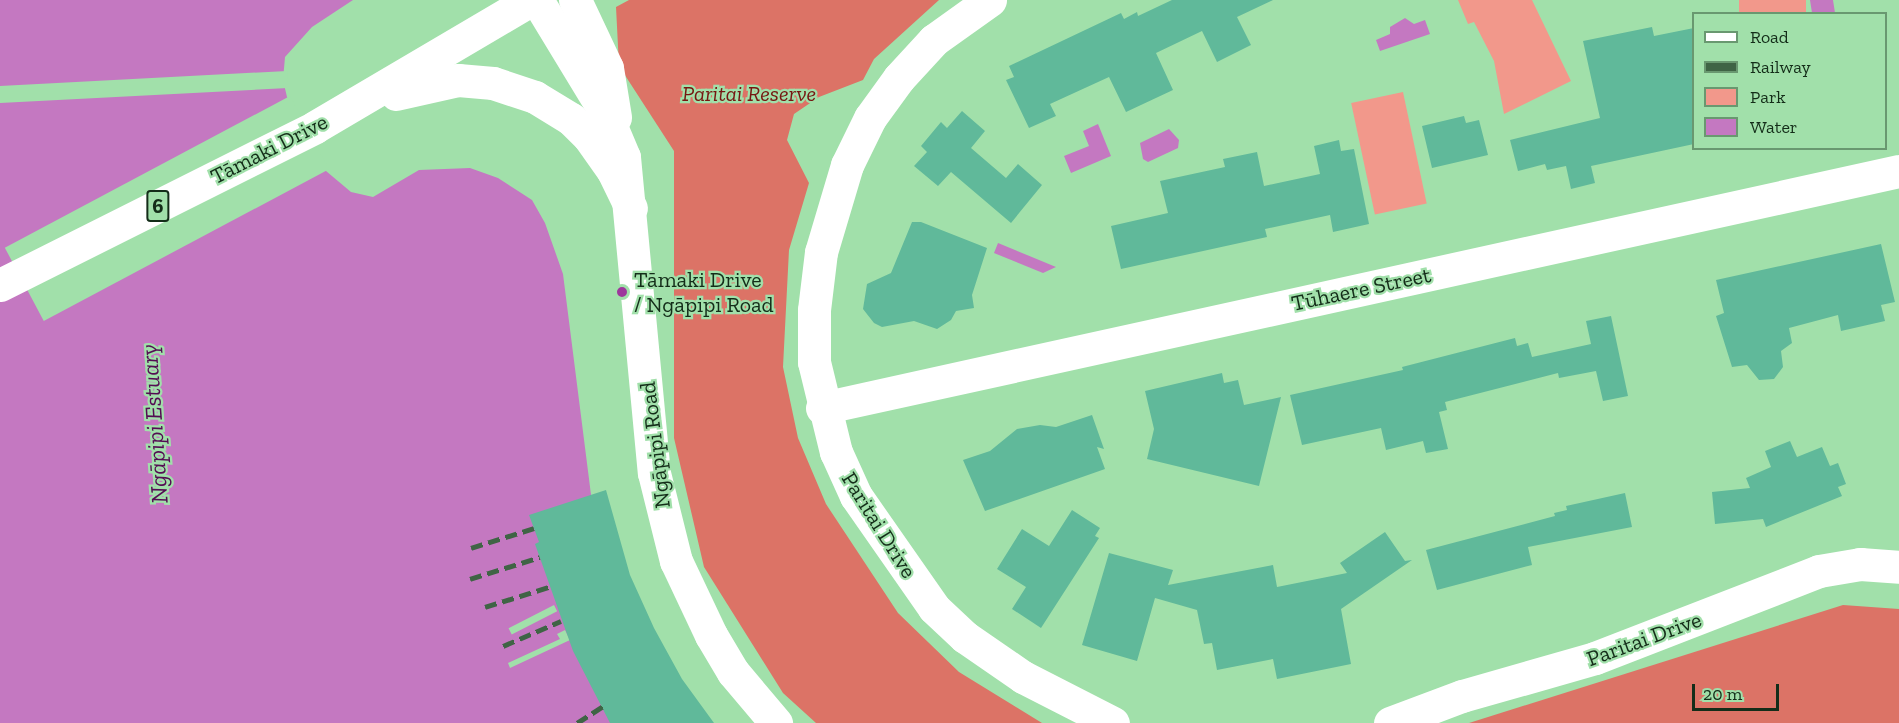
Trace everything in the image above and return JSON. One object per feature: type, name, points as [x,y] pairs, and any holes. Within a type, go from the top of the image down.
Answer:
[{"type":"street","name":"Tāmaki Drive","points":[[0,285],[315,127],[531,0]]},
{"type":"street","name":"Ngāpipi Road","points":[[537,0],[618,137]]},
{"type":"street","name":"Ngāpipi Road","points":[[575,0],[607,69],[631,208],[654,472],[666,525],[689,593],[711,635],[733,672],[776,723]]},
{"type":"street","name":"Paritai Drive","points":[[990,0],[934,40],[899,78],[870,118],[847,165],[816,279],[813,340],[822,408],[856,496],[934,608],[965,637],[1023,677],[1113,723]]},
{"type":"street","name":"6","points":[[364,100],[458,80],[493,83],[522,91],[571,120],[589,137],[613,171],[631,208]]},
{"type":"street","name":"Tūhaere Street","points":[[822,408],[1899,171]]},
{"type":"street","name":"Paritai Drive","points":[[1390,723],[1462,696],[1595,658],[1820,571],[1860,564],[1899,567]]},
{"type":"green space","name":"Paritai Reserve","points":[[629,0],[939,0],[874,59],[863,80],[819,97],[794,114],[787,140],[809,183],[789,250],[783,367],[798,438],[826,504],[898,613],[959,672],[1042,723],[816,723],[783,693],[704,567],[674,438],[674,151],[619,66],[616,7]]},
{"type":"green space","points":[[1458,0],[1532,0],[1571,81],[1504,114],[1494,61],[1474,22],[1468,24]]},
{"type":"green space","points":[[1739,0],[1806,0],[1806,12],[1739,12]]},
{"type":"green space","points":[[1403,92],[1427,204],[1375,215],[1351,103]]},
{"type":"green space","points":[[1843,605],[1899,609],[1899,723],[1469,723]]},
{"type":"water","name":"Ngāpipi Estuary","points":[[0,0],[353,0],[312,27],[285,57],[283,80],[287,97],[326,171],[351,192],[373,197],[419,170],[470,168],[498,178],[532,200],[545,223],[563,274],[597,542],[689,723],[0,723]]},
{"type":"water","points":[[1810,0],[1833,0],[1835,12],[1812,12]]},
{"type":"water","points":[[1405,18],[1414,24],[1425,20],[1430,34],[1380,51],[1376,40],[1390,34],[1390,27]]},
{"type":"water","points":[[1098,124],[1111,156],[1071,173],[1064,156],[1089,146],[1083,131]]},
{"type":"water","points":[[1169,129],[1179,140],[1178,148],[1148,162],[1143,159],[1140,143]]},
{"type":"water","points":[[998,243],[1056,267],[1043,273],[994,253]]},
{"type":"pier","points":[[287,71],[288,88],[0,103],[0,86]]},
{"type":"pier","points":[[290,96],[329,169],[44,321],[5,248]]},
{"type":"pier","points":[[554,605],[557,611],[512,634],[509,628]]},
{"type":"pier","points":[[565,630],[570,640],[510,668],[508,663],[560,639],[557,634]]},
{"type":"building","points":[[1172,0],[1273,0],[1237,17],[1251,45],[1217,62],[1202,31],[1156,53],[1173,90],[1126,112],[1109,77],[1050,104],[1056,116],[1029,128],[1006,80],[1014,77],[1009,66],[1121,13],[1124,19],[1137,12],[1138,16]]},
{"type":"building","points":[[1652,27],[1654,36],[1692,28],[1692,144],[1591,166],[1595,183],[1571,189],[1566,166],[1547,170],[1545,164],[1518,171],[1510,140],[1600,118],[1583,41]]},
{"type":"building","points":[[962,111],[985,131],[971,148],[1006,178],[1018,164],[1042,185],[1011,223],[951,172],[938,186],[914,166],[927,152],[921,146],[941,122],[947,128]]},
{"type":"building","points":[[1464,116],[1466,123],[1479,120],[1488,155],[1432,168],[1422,126]]},
{"type":"building","points":[[1339,140],[1341,151],[1354,149],[1369,224],[1333,232],[1330,215],[1265,229],[1267,237],[1121,269],[1111,226],[1168,213],[1160,181],[1225,167],[1223,159],[1257,152],[1264,186],[1320,174],[1314,146]]},
{"type":"building","points":[[912,222],[921,222],[987,248],[972,295],[974,308],[956,311],[951,320],[937,329],[914,321],[882,327],[874,323],[863,309],[867,284],[891,273]]},
{"type":"building","points":[[1881,244],[1895,302],[1881,305],[1885,321],[1841,331],[1838,315],[1789,328],[1792,343],[1781,351],[1783,367],[1774,379],[1759,380],[1747,365],[1732,367],[1716,316],[1724,313],[1716,280]]},
{"type":"building","points":[[1611,316],[1628,396],[1603,401],[1596,371],[1559,378],[1558,373],[1445,402],[1447,410],[1439,412],[1448,449],[1426,453],[1423,441],[1386,450],[1381,428],[1302,445],[1290,395],[1403,370],[1402,367],[1515,338],[1517,346],[1528,343],[1532,357],[1591,344],[1586,321]]},
{"type":"building","points":[[1222,373],[1224,383],[1238,380],[1244,405],[1281,397],[1259,486],[1147,459],[1154,429],[1145,391]]},
{"type":"building","points":[[1092,415],[1104,449],[1097,447],[1105,469],[985,511],[963,460],[990,451],[1017,429],[1040,425],[1056,427]]},
{"type":"building","points":[[1790,441],[1797,457],[1822,447],[1830,466],[1838,463],[1846,484],[1838,487],[1842,496],[1766,527],[1763,519],[1715,524],[1712,492],[1750,488],[1746,478],[1771,467],[1765,451]]},
{"type":"building","points":[[606,490],[630,575],[654,628],[682,679],[714,723],[610,723],[573,651],[535,544],[539,542],[529,515]]},
{"type":"building","points":[[1625,493],[1632,527],[1528,547],[1532,565],[1437,590],[1426,550],[1555,516],[1554,513],[1567,510],[1566,506]]},
{"type":"building","points":[[1072,510],[1100,528],[1095,536],[1099,538],[1041,628],[1012,609],[1026,587],[997,569],[1022,529],[1049,546]]},
{"type":"building","points":[[1385,532],[1405,561],[1412,560],[1341,609],[1351,664],[1277,679],[1273,659],[1217,670],[1212,643],[1204,644],[1197,610],[1155,598],[1137,661],[1082,645],[1109,553],[1173,570],[1168,585],[1273,565],[1277,587],[1347,573],[1340,563]]},
{"type":"railway","points":[[471,548],[534,528]]},
{"type":"railway","points":[[470,579],[540,557]]},
{"type":"railway","points":[[485,607],[549,587]]},
{"type":"railway","points":[[503,646],[561,621]]},
{"type":"railway","points":[[577,723],[603,706]]},
{"type":"place","name":"Tāmaki Drive / Ngāpipi Road","points":[[622,292]]}]
